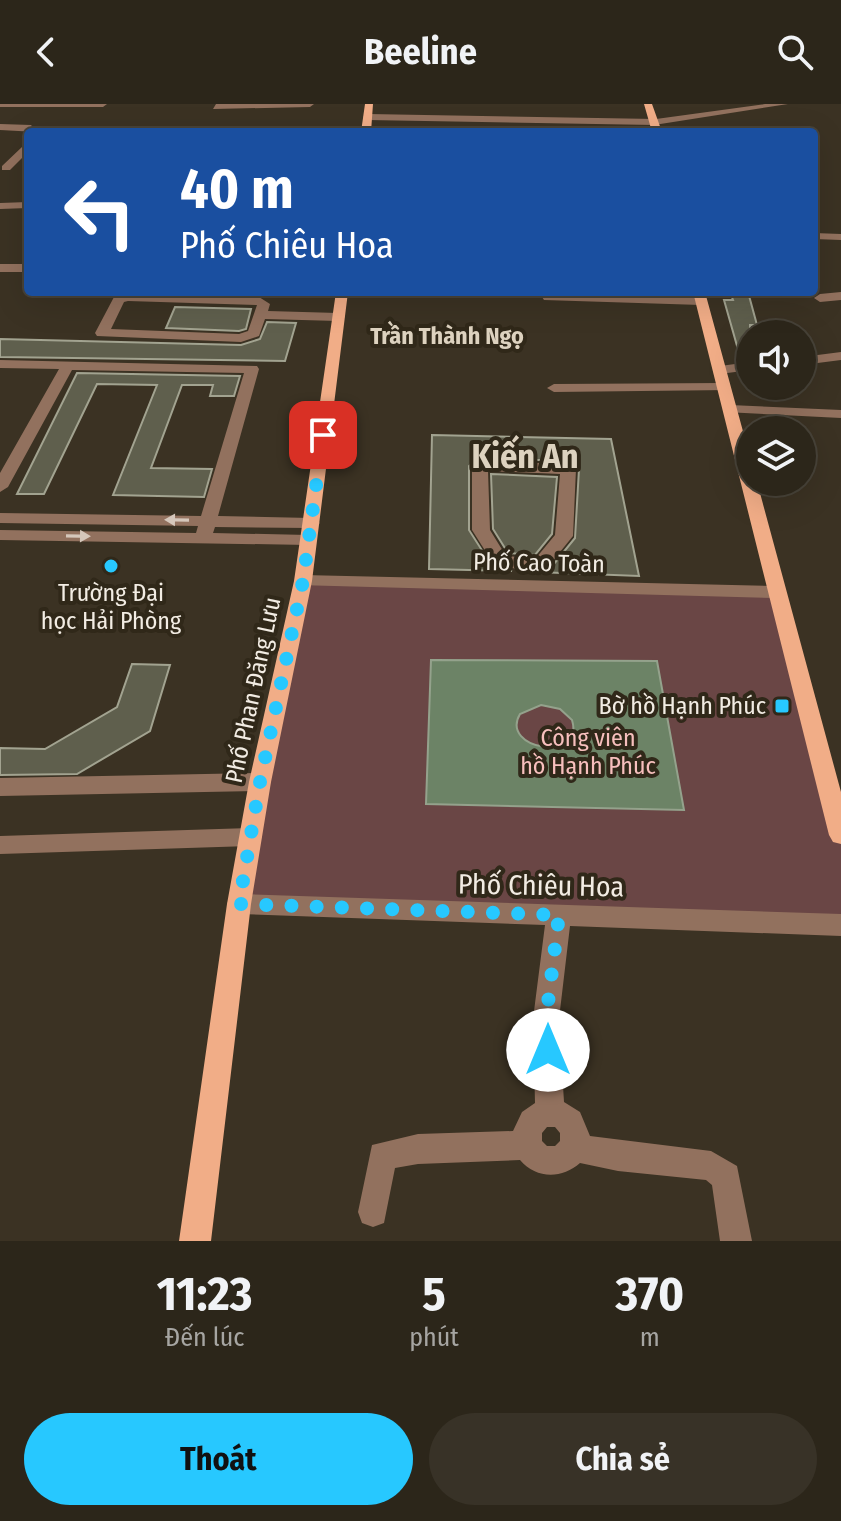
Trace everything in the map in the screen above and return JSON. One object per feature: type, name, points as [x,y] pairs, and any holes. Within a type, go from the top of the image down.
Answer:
[{"type":"main road","points":[[367,128],[369,104]]},
{"type":"main road","points":[[648,104],[655,125]]},
{"type":"main road","name":"Phố Phan Đăng Lưu","points":[[195,1241],[239,904],[260,782],[303,581],[341,296]]},
{"type":"main road","points":[[700,296],[775,592],[836,796],[841,835]]},
{"type":"street","points":[[0,104],[103,104]]},
{"type":"street","points":[[216,107],[310,104]]},
{"type":"street","points":[[474,104],[478,118]]},
{"type":"street","points":[[640,104],[648,104]]},
{"type":"street","points":[[368,117],[565,120],[655,125],[784,104]]},
{"type":"street","points":[[565,120],[565,128]]},
{"type":"street","points":[[0,127],[31,128]]},
{"type":"street","points":[[24,152],[6,168],[24,168]]},
{"type":"street","points":[[0,206],[24,205]]},
{"type":"street","points":[[818,236],[841,237]]},
{"type":"street","points":[[0,268],[24,268]]},
{"type":"street","points":[[548,297],[700,296]]},
{"type":"street","points":[[820,298],[841,296]]},
{"type":"street","points":[[127,297],[259,301],[264,304],[261,315],[254,333],[241,338],[105,334],[100,331],[119,300],[127,297]]},
{"type":"street","points":[[261,315],[338,317]]},
{"type":"street","points":[[816,359],[841,356]]},
{"type":"street","points":[[0,364],[252,369],[203,538]]},
{"type":"street","points":[[0,487],[68,365]]},
{"type":"street","points":[[554,388],[722,378],[736,372]]},
{"type":"street","points":[[730,409],[841,414]]},
{"type":"street","points":[[480,466],[568,469],[564,536],[541,564],[521,564],[500,560],[481,530],[480,466]]},
{"type":"street","points":[[0,518],[209,520],[310,531]]},
{"type":"street","points":[[0,535],[203,538],[310,531]]},
{"type":"street","points":[[521,564],[522,587]]},
{"type":"street","name":"Phố Cao Toàn","points":[[303,581],[775,592]]},
{"type":"street","points":[[0,787],[260,782]]},
{"type":"street","points":[[0,845],[250,837]]},
{"type":"street","name":"Phố Chiêu Hoa","points":[[239,904],[841,925]]},
{"type":"street","points":[[550,1113],[546,1019],[559,915]]},
{"type":"street","points":[[550,1113],[559,1115],[573,1128],[574,1147],[569,1155],[552,1161],[542,1159],[528,1145],[528,1127],[533,1119],[550,1113]]},
{"type":"street","points":[[373,1212],[382,1155],[418,1149],[528,1145]]},
{"type":"street","points":[[574,1147],[618,1156],[711,1166],[719,1170],[726,1177],[736,1241]]},
{"type":"green space","name":"Công viên hồ Hạnh Phúc","points":[[303,581],[775,592],[841,842],[841,925],[239,904]]},
{"type":"shaded area","points":[[431,660],[657,661],[684,810],[426,804]],"holes":[[[541,705],[560,709],[572,720],[573,734],[566,742],[543,747],[521,736],[517,726],[520,714]]]},
{"type":"building","points":[[732,296],[749,296],[756,320],[736,320],[736,342],[724,300],[733,300]]},
{"type":"building","points":[[175,307],[251,309],[246,329],[239,331],[166,328]]},
{"type":"building","points":[[267,322],[296,323],[285,361],[0,357],[0,339],[241,345],[260,339]]},
{"type":"building","points":[[77,373],[240,376],[234,396],[210,396],[213,385],[182,385],[151,468],[212,469],[204,497],[113,495],[157,385],[97,384],[44,494],[17,494]]},
{"type":"building","points":[[432,435],[611,439],[639,576],[536,572],[549,570],[575,538],[579,469],[568,461],[480,458],[469,466],[469,530],[492,566],[512,571],[429,569]]},
{"type":"building","points":[[491,474],[557,477],[552,534],[535,555],[508,553],[493,529]]},
{"type":"building","points":[[132,664],[170,665],[150,731],[77,774],[0,775],[0,748],[45,749],[117,707]]},
{"type":"place","name":"Trường Đại học Hải Phòng","points":[[111,566]]},
{"type":"place","name":"Bờ hồ Hạnh Phúc","points":[[782,706]]},
{"type":"district","name":"Trần Thành Ngọ","points":[[447,336]]},
{"type":"district","name":"Kiến An","points":[[525,456]]},
{"type":"route","points":[[323,435],[303,581],[260,782],[239,904],[400,912],[559,915],[546,1019],[548,1050]]}]
